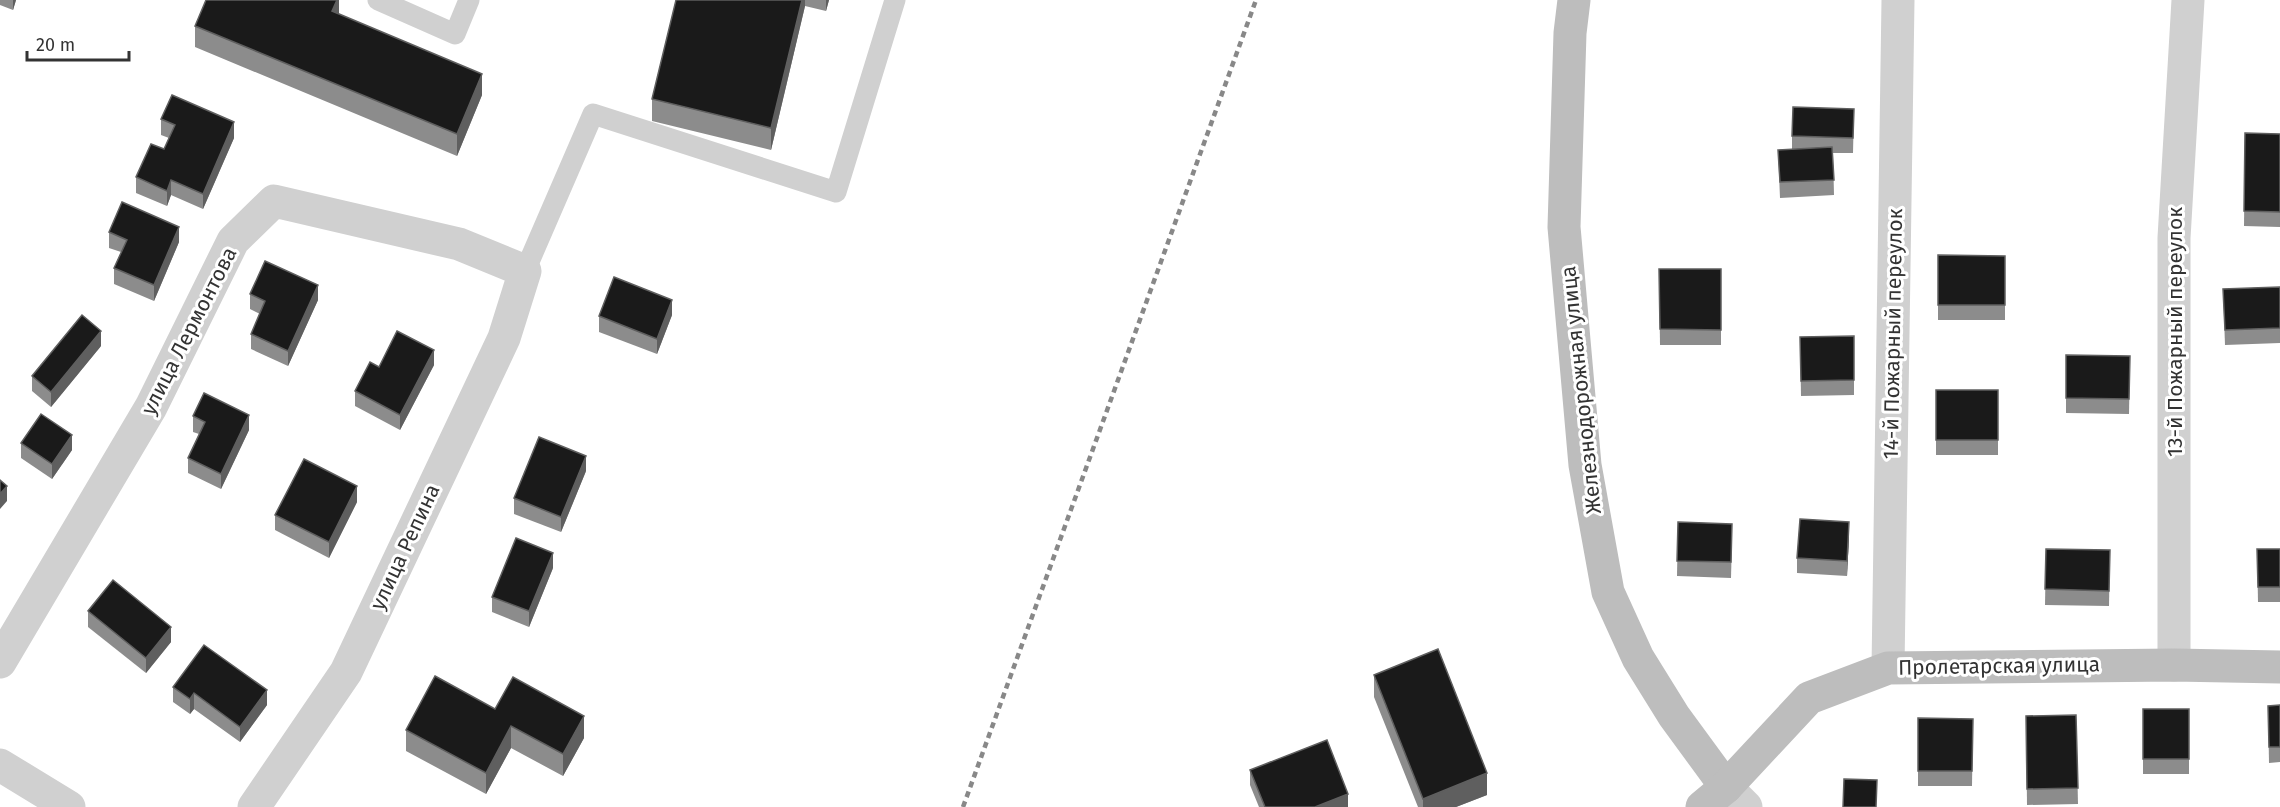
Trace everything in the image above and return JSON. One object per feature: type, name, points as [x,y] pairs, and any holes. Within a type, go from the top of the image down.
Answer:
[{"type":"street","name":"Железнодорожная улица","points":[[1574,0],[1570,33],[1564,227],[1585,465],[1608,592],[1638,658],[1724,800]]},
{"type":"street","name":"14-й Пожарный переулок","points":[[1888,668],[1898,0]]},
{"type":"street","name":"13-й Пожарный переулок","points":[[2174,665],[2174,238],[2188,0]]},
{"type":"street","name":"улица Лермонтова","points":[[0,662],[151,407],[233,241],[274,201],[459,244],[525,271]]},
{"type":"street","name":"улица Репина","points":[[254,807],[346,672],[504,339],[525,271]]},
{"type":"street","name":"Пролетарская улица","points":[[1724,800],[1809,698],[1888,668],[2174,665],[2280,667]]},
{"type":"street","points":[[0,765],[69,807]]},
{"type":"lane","points":[[378,0],[454,34],[469,0]]},
{"type":"lane","points":[[525,271],[593,114],[836,192],[895,0]]},
{"type":"building","points":[[206,0],[337,0],[332,11],[482,74],[457,134],[195,26]]},
{"type":"building","points":[[676,0],[802,0],[771,128],[652,99]]},
{"type":"building","points":[[172,95],[234,122],[203,194],[171,180],[167,191],[136,177],[151,144],[164,149],[175,125],[161,119]]},
{"type":"building","points":[[1793,107],[1854,109],[1853,138],[1792,136]]},
{"type":"building","points":[[2245,133],[2280,134],[2280,212],[2244,211]]},
{"type":"building","points":[[1832,147],[1834,180],[1780,182],[1778,150]]},
{"type":"building","points":[[122,202],[179,227],[154,285],[114,268],[127,240],[109,232]]},
{"type":"building","points":[[1938,255],[2005,256],[2005,305],[1938,305]]},
{"type":"building","points":[[265,261],[318,285],[288,351],[251,334],[265,301],[250,294]]},
{"type":"building","points":[[1659,269],[1721,269],[1721,330],[1660,329]]},
{"type":"building","points":[[614,277],[672,300],[657,339],[599,316]]},
{"type":"building","points":[[2280,287],[2280,328],[2225,330],[2223,289]]},
{"type":"building","points":[[82,315],[101,331],[51,392],[32,376]]},
{"type":"building","points":[[397,331],[434,350],[400,415],[355,391],[370,362],[379,367]]},
{"type":"building","points":[[1854,336],[1854,380],[1801,381],[1800,337]]},
{"type":"building","points":[[2066,355],[2130,356],[2129,399],[2066,398]]},
{"type":"building","points":[[1936,390],[1998,390],[1998,440],[1936,440]]},
{"type":"building","points":[[204,393],[249,415],[221,474],[188,458],[205,422],[193,416]]},
{"type":"building","points":[[41,414],[72,435],[52,464],[21,443]]},
{"type":"building","points":[[539,437],[586,456],[561,517],[514,498]]},
{"type":"building","points":[[304,459],[357,486],[329,542],[275,515]]},
{"type":"building","points":[[0,480],[7,486],[0,494]]},
{"type":"building","points":[[1800,519],[1849,522],[1847,561],[1797,558]]},
{"type":"building","points":[[1678,522],[1732,524],[1731,562],[1677,561]]},
{"type":"building","points":[[516,538],[553,553],[529,611],[492,597]]},
{"type":"building","points":[[2046,549],[2110,550],[2109,591],[2045,589]]},
{"type":"building","points":[[2257,549],[2280,549],[2280,587],[2258,587]]},
{"type":"building","points":[[113,580],[171,627],[146,658],[88,611]]},
{"type":"building","points":[[204,645],[267,690],[240,727],[194,693],[190,699],[173,687]]},
{"type":"building","points":[[1438,649],[1487,773],[1423,799],[1374,675]]},
{"type":"building","points":[[435,676],[495,709],[513,677],[584,716],[563,754],[511,726],[486,773],[406,730]]},
{"type":"building","points":[[2280,705],[2280,747],[2269,747],[2268,706]]},
{"type":"building","points":[[2143,709],[2189,709],[2189,759],[2143,759]]},
{"type":"building","points":[[2076,715],[2078,788],[2027,789],[2026,716]]},
{"type":"building","points":[[1918,718],[1973,719],[1972,771],[1918,771]]},
{"type":"building","points":[[1327,740],[1348,794],[1315,807],[1265,807],[1250,770]]},
{"type":"building","points":[[1844,779],[1877,780],[1876,807],[1843,807]]},
{"type":"railway","points":[[963,807],[1256,0]]}]
